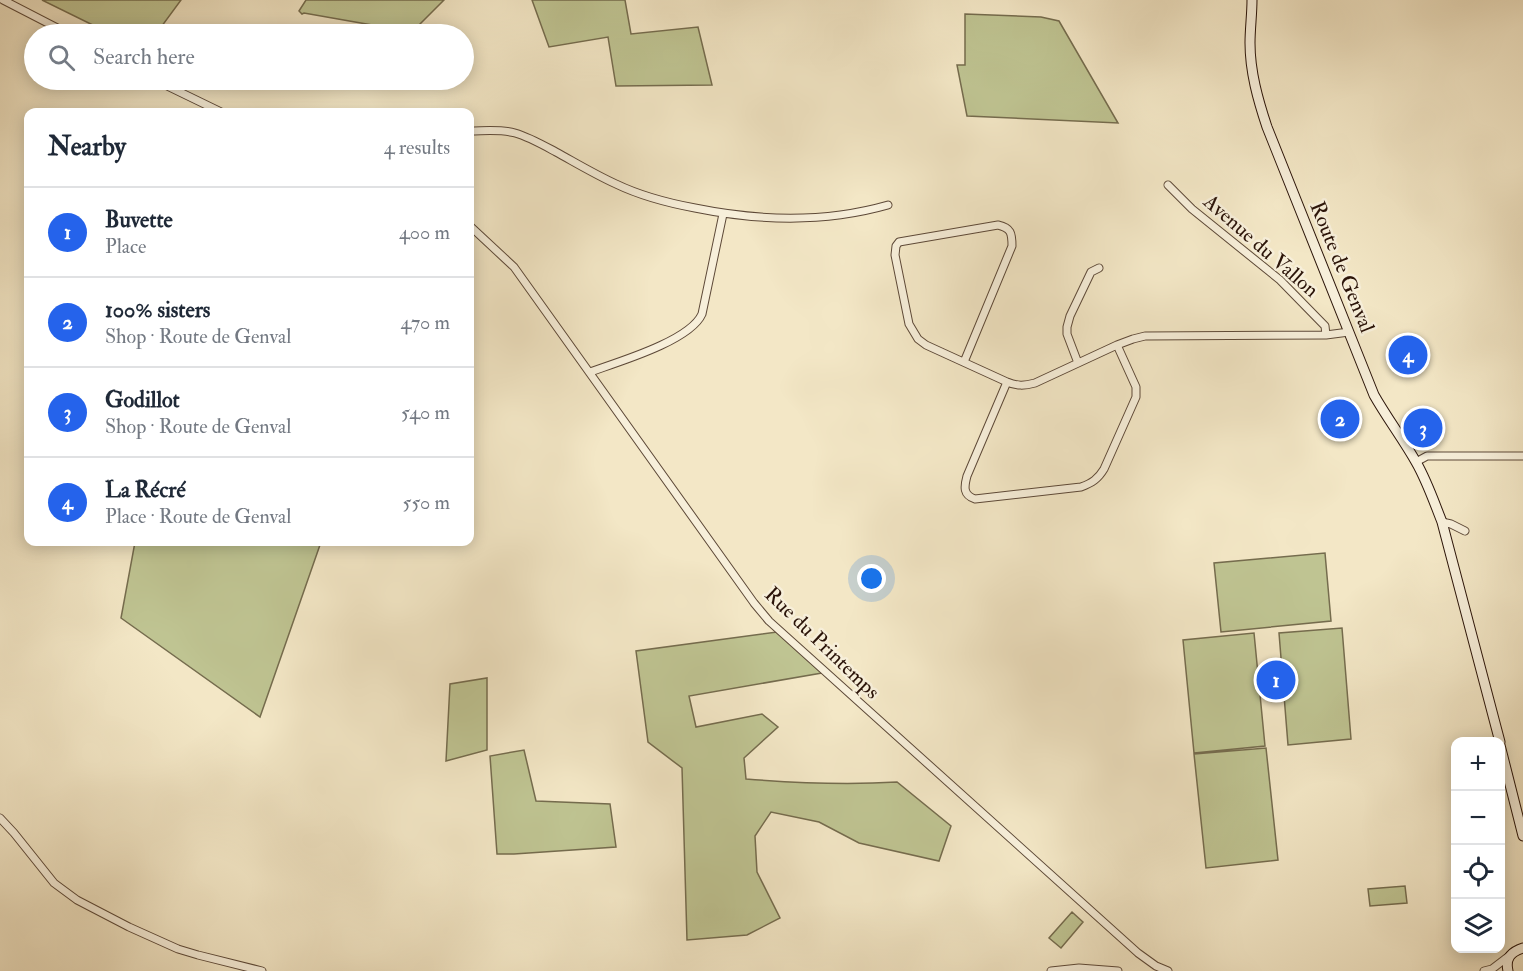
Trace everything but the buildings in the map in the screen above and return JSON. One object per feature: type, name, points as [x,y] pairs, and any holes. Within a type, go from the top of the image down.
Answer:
[{"type":"main road","name":"Route de Genval","points":[[1252,0],[1250,45],[1253,72],[1258,100],[1267,128],[1374,395],[1416,462],[1442,522],[1498,737]]},
{"type":"main road","name":"Route de Genval","points":[[1505,763],[1523,836]]},
{"type":"main road","points":[[1508,971],[1509,956],[1523,948]]},
{"type":"street","points":[[3,0],[50,24]]},
{"type":"street","points":[[176,90],[213,108]]},
{"type":"street","points":[[474,131],[513,132],[636,192],[673,204],[723,214],[806,219],[860,212],[888,205]]},
{"type":"street","name":"Avenue du Vallon","points":[[1168,185],[1192,209],[1280,280],[1325,326],[1326,335]]},
{"type":"street","points":[[590,372],[656,348],[684,332],[699,320],[723,214]]},
{"type":"street","points":[[964,362],[1012,246],[1010,231],[998,225],[899,242],[895,255],[909,324],[918,339],[926,345],[1007,382],[1018,386],[1035,383],[1117,345],[1145,336],[1326,335],[1349,332]]},
{"type":"street","name":"Rue du Printemps","points":[[474,230],[514,267],[769,621],[1138,953],[1156,966],[1168,971]]},
{"type":"street","points":[[1078,363],[1067,334],[1068,322],[1090,272],[1099,268]]},
{"type":"street","points":[[1007,382],[967,476],[964,489],[966,494],[975,500],[1090,484],[1104,469],[1136,396],[1136,387],[1117,345]]},
{"type":"street","points":[[1416,462],[1426,456],[1523,456]]},
{"type":"street","points":[[1442,522],[1465,531]]},
{"type":"street","points":[[0,818],[54,883],[77,900],[178,949],[262,971]]},
{"type":"street","points":[[1491,970],[1509,956]]},
{"type":"street","points":[[1051,971],[1079,968],[1118,971]]},
{"type":"green space","points":[[42,0],[181,0],[163,24],[91,24]]},
{"type":"green space","points":[[306,0],[444,0],[420,24],[366,24],[302,14],[299,11]]},
{"type":"green space","points":[[532,0],[625,0],[631,34],[698,27],[712,85],[616,86],[608,37],[549,47]]},
{"type":"green space","points":[[965,14],[1041,17],[1059,21],[1118,123],[967,116],[957,65],[965,65]]},
{"type":"green space","points":[[134,546],[320,546],[260,717],[121,618]]},
{"type":"green space","points":[[1325,553],[1331,621],[1221,632],[1214,563]]},
{"type":"green space","points":[[1342,628],[1351,739],[1288,745],[1279,633]]},
{"type":"green space","points":[[777,632],[822,673],[689,696],[696,727],[762,714],[778,727],[744,758],[746,779],[821,783],[897,782],[951,826],[939,861],[859,843],[819,822],[771,812],[755,836],[757,872],[780,918],[747,935],[687,940],[682,768],[648,742],[636,651]]},
{"type":"green space","points":[[1254,633],[1265,746],[1194,753],[1183,640]]},
{"type":"green space","points":[[487,678],[487,750],[446,761],[450,684]]},
{"type":"green space","points":[[1266,748],[1278,860],[1206,868],[1194,754]]},
{"type":"green space","points":[[524,750],[536,801],[610,804],[616,847],[497,854],[490,756]]},
{"type":"green space","points":[[1405,886],[1407,903],[1370,906],[1368,889]]},
{"type":"green space","points":[[1072,912],[1083,922],[1061,948],[1049,938]]},
{"type":"place","name":"La Récré","points":[[1408,355]]},
{"type":"place","name":"100% sisters","points":[[1340,419]]},
{"type":"place","name":"Godillot","points":[[1423,428]]},
{"type":"place","name":"Buvette","points":[[1276,680]]}]
